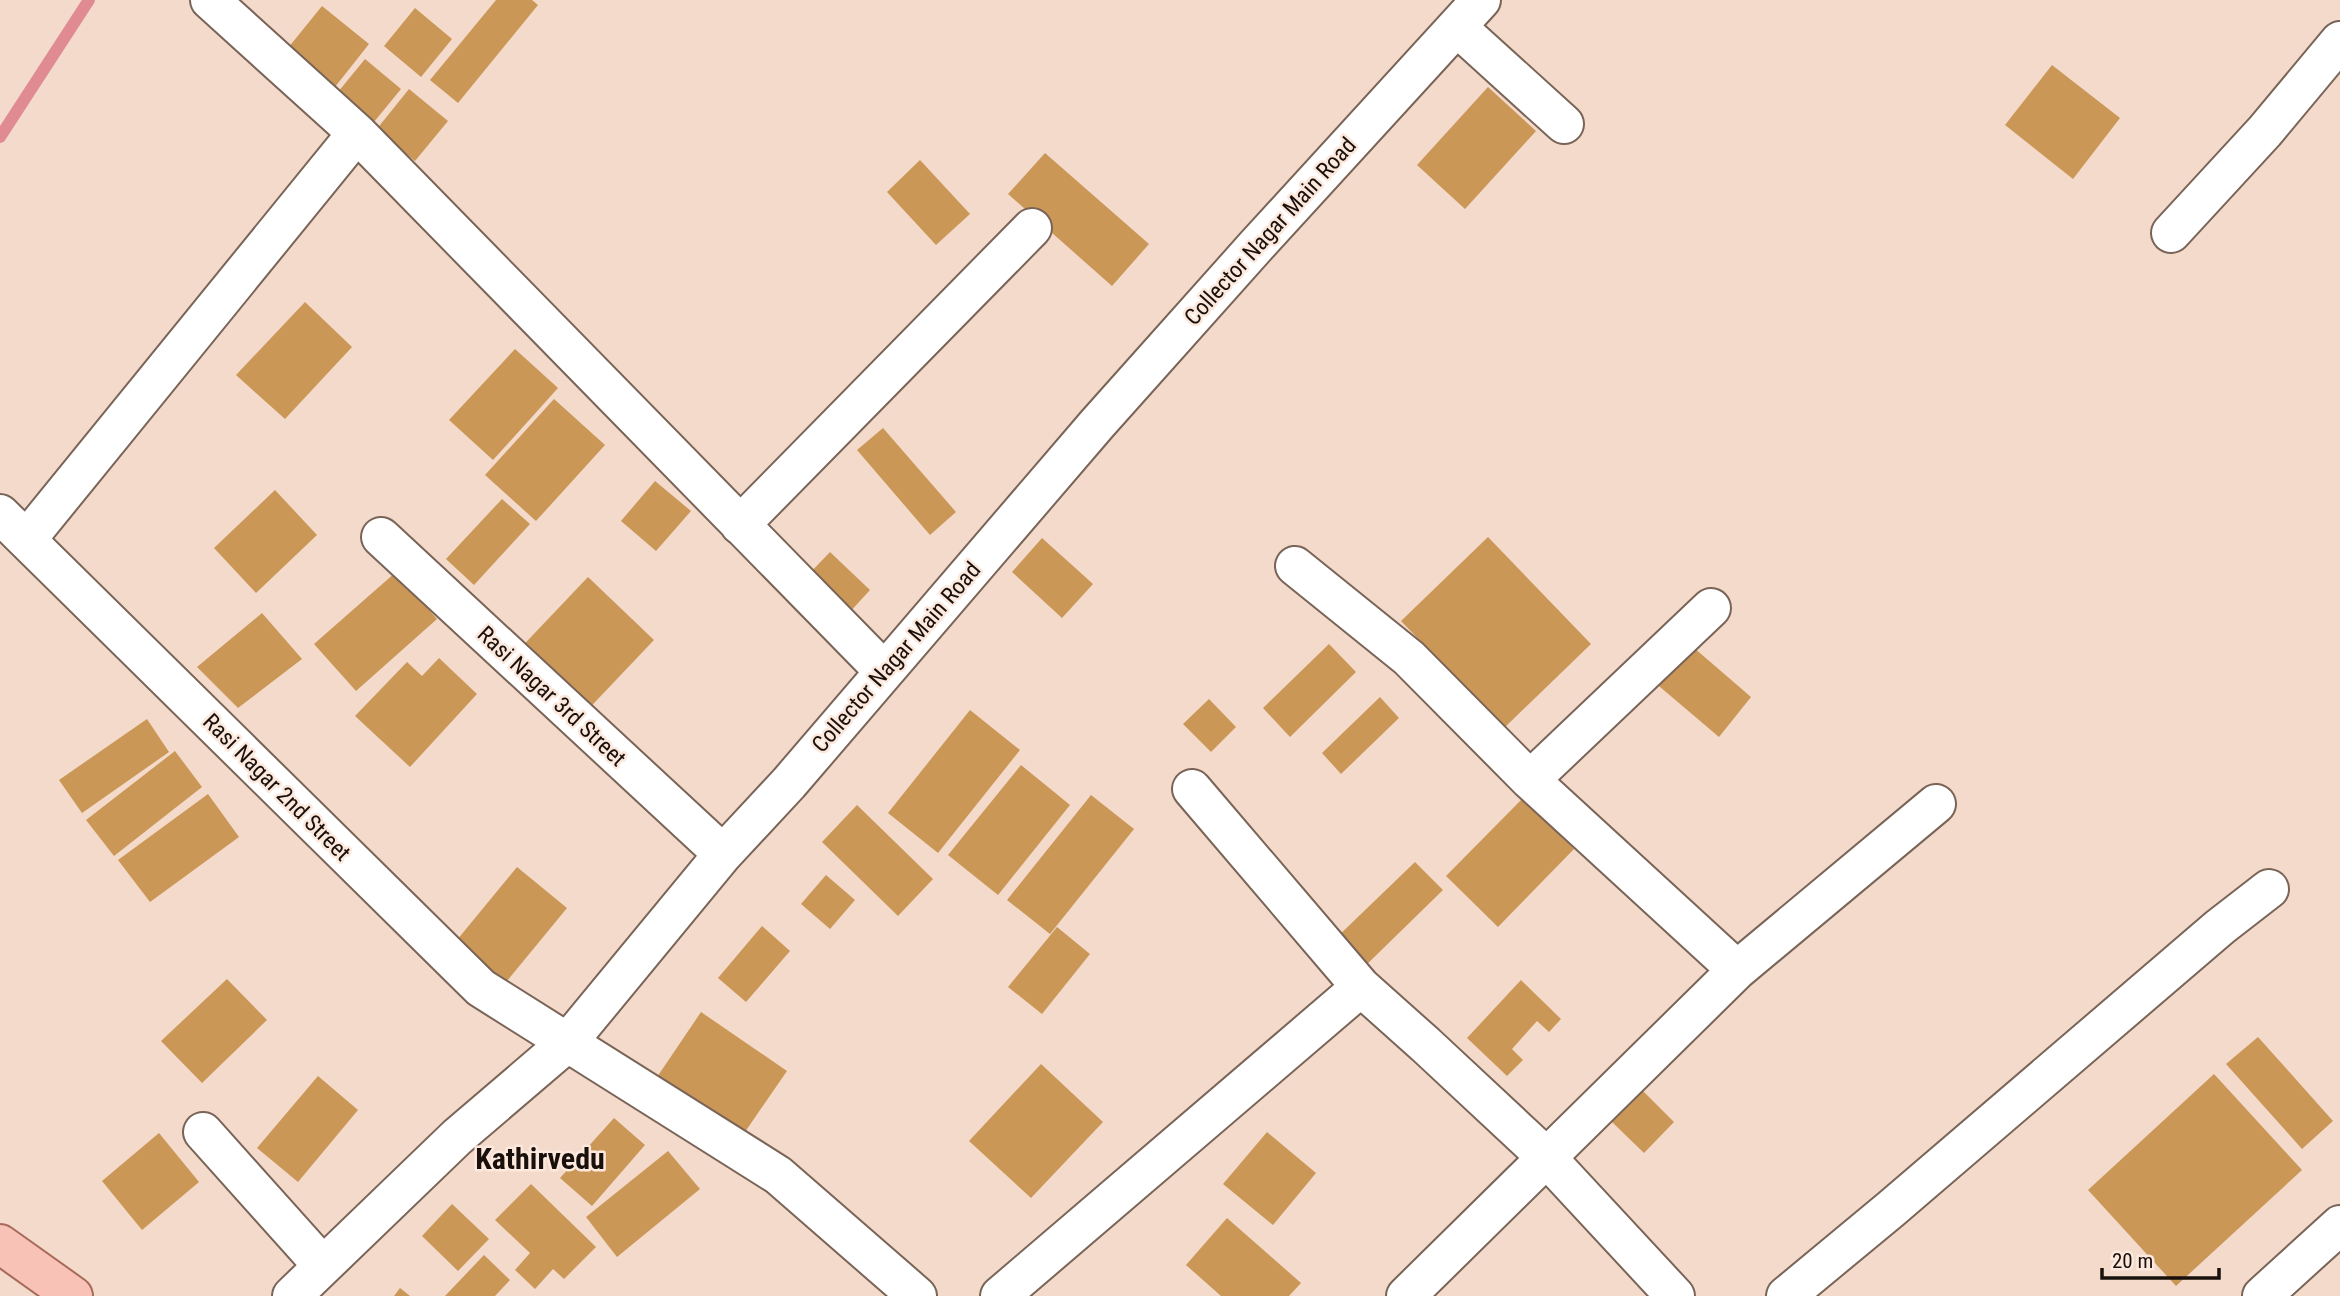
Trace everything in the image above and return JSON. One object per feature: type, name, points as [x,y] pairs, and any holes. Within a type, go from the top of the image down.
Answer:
[{"type":"main road","points":[[0,1244],[74,1296]]},
{"type":"street","points":[[210,0],[358,133],[883,670]]},
{"type":"street","points":[[1469,13],[1564,124]]},
{"type":"street","name":"Collector Nagar Main Road","points":[[292,1296],[457,1137],[568,1042],[723,854],[789,782],[883,670],[1227,278],[1469,13]]},
{"type":"street","points":[[2171,233],[2265,131],[2340,41]]},
{"type":"street","points":[[13,527],[358,133]]},
{"type":"street","points":[[740,525],[1032,228]]},
{"type":"street","name":"Rasi Nagar 2nd Street","points":[[13,527],[481,988],[778,1175],[917,1296]]},
{"type":"street","name":"Rasi Nagar 3rd Street","points":[[381,537],[723,854]]},
{"type":"street","points":[[1294,566],[1409,658],[1530,780],[1737,971]]},
{"type":"street","points":[[1530,780],[1712,608]]},
{"type":"street","points":[[1192,789],[1360,987],[1546,1157],[1675,1296]]},
{"type":"street","points":[[1406,1296],[1737,971],[1936,804]]},
{"type":"street","points":[[1786,1296],[2269,889]]},
{"type":"street","points":[[1000,1296],[1360,987]]},
{"type":"street","points":[[203,1132],[323,1266]]},
{"type":"street","points":[[2262,1296],[2340,1225]]},
{"type":"building","points":[[496,0],[532,0],[538,5],[458,103],[430,80]]},
{"type":"building","points":[[322,6],[369,44],[335,87],[288,48]]},
{"type":"building","points":[[415,8],[452,39],[421,77],[384,46]]},
{"type":"building","points":[[365,59],[401,89],[374,122],[338,92]]},
{"type":"building","points":[[2052,65],[2120,118],[2073,179],[2005,125]]},
{"type":"building","points":[[1488,87],[1536,131],[1465,209],[1417,165]]},
{"type":"building","points":[[409,89],[448,121],[415,161],[376,130]]},
{"type":"building","points":[[1045,153],[1149,244],[1112,286],[1008,194]]},
{"type":"building","points":[[920,160],[970,214],[936,245],[887,192]]},
{"type":"building","points":[[305,302],[352,347],[285,419],[236,375]]},
{"type":"building","points":[[515,349],[558,388],[493,460],[449,420]]},
{"type":"building","points":[[554,399],[605,445],[536,521],[485,475]]},
{"type":"building","points":[[883,428],[956,512],[930,535],[857,450]]},
{"type":"building","points":[[655,481],[691,511],[656,551],[621,521]]},
{"type":"building","points":[[275,490],[317,535],[256,593],[214,548]]},
{"type":"building","points":[[502,499],[530,524],[474,585],[446,559]]},
{"type":"building","points":[[1488,537],[1591,644],[1504,728],[1401,621]]},
{"type":"building","points":[[1042,538],[1093,584],[1062,618],[1012,572]]},
{"type":"building","points":[[830,552],[870,590],[848,614],[808,575]]},
{"type":"building","points":[[396,572],[437,619],[356,691],[314,644]]},
{"type":"building","points":[[588,577],[654,640],[578,720],[512,657]]},
{"type":"building","points":[[262,613],[302,659],[238,708],[197,667]]},
{"type":"building","points":[[1686,641],[1751,697],[1719,737],[1653,681]]},
{"type":"building","points":[[1329,644],[1356,672],[1290,737],[1263,708]]},
{"type":"building","points":[[439,658],[477,694],[410,767],[355,716],[407,662],[422,676]]},
{"type":"building","points":[[1380,697],[1399,718],[1341,774],[1322,753]]},
{"type":"building","points":[[1209,699],[1236,727],[1211,752],[1183,724]]},
{"type":"building","points":[[970,710],[1020,750],[938,853],[888,813]]},
{"type":"building","points":[[147,719],[169,752],[82,813],[59,780]]},
{"type":"building","points":[[175,751],[202,787],[114,856],[86,820]]},
{"type":"building","points":[[1021,765],[1070,805],[998,895],[948,855]]},
{"type":"building","points":[[208,794],[239,837],[150,902],[118,860]]},
{"type":"building","points":[[1091,795],[1134,829],[1050,934],[1007,900]]},
{"type":"building","points":[[1523,798],[1574,849],[1498,927],[1446,876]]},
{"type":"building","points":[[857,805],[933,879],[898,916],[822,842]]},
{"type":"building","points":[[1415,862],[1443,890],[1361,970],[1333,941]]},
{"type":"building","points":[[517,867],[567,908],[502,987],[452,946]]},
{"type":"building","points":[[826,875],[855,900],[830,929],[801,904]]},
{"type":"building","points":[[762,926],[790,951],[746,1002],[718,978]]},
{"type":"building","points":[[1057,927],[1090,954],[1042,1014],[1008,987]]},
{"type":"building","points":[[227,979],[267,1020],[202,1083],[161,1041]]},
{"type":"building","points":[[1521,980],[1561,1019],[1549,1032],[1537,1021],[1512,1049],[1523,1060],[1507,1076],[1467,1038]]},
{"type":"building","points":[[701,1012],[787,1071],[736,1145],[651,1086]]},
{"type":"building","points":[[2258,1037],[2333,1121],[2302,1149],[2226,1064]]},
{"type":"building","points":[[1041,1064],[1103,1122],[1031,1198],[969,1141]]},
{"type":"building","points":[[2214,1074],[2302,1170],[2176,1286],[2088,1190]]},
{"type":"building","points":[[318,1076],[358,1110],[298,1182],[257,1148]]},
{"type":"building","points":[[1641,1089],[1674,1122],[1644,1153],[1611,1121]]},
{"type":"building","points":[[614,1118],[645,1145],[592,1206],[560,1178]]},
{"type":"building","points":[[1267,1132],[1316,1173],[1273,1225],[1223,1184]]},
{"type":"building","points":[[159,1133],[199,1182],[142,1230],[102,1181]]},
{"type":"building","points":[[668,1151],[700,1189],[617,1257],[586,1217]]},
{"type":"building","points":[[531,1184],[596,1247],[564,1279],[553,1269],[535,1289],[515,1270],[530,1253],[495,1220]]},
{"type":"building","points":[[452,1204],[489,1239],[458,1271],[422,1236]]},
{"type":"building","points":[[1227,1218],[1301,1283],[1289,1296],[1221,1296],[1186,1265]]},
{"type":"building","points":[[484,1255],[510,1280],[495,1296],[445,1296]]},
{"type":"building","points":[[400,1288],[410,1296],[394,1296]]},
{"type":"waterway","points":[[0,137],[89,0]]},
{"type":"district","name":"Kathirvedu","points":[[540,1159]]}]
